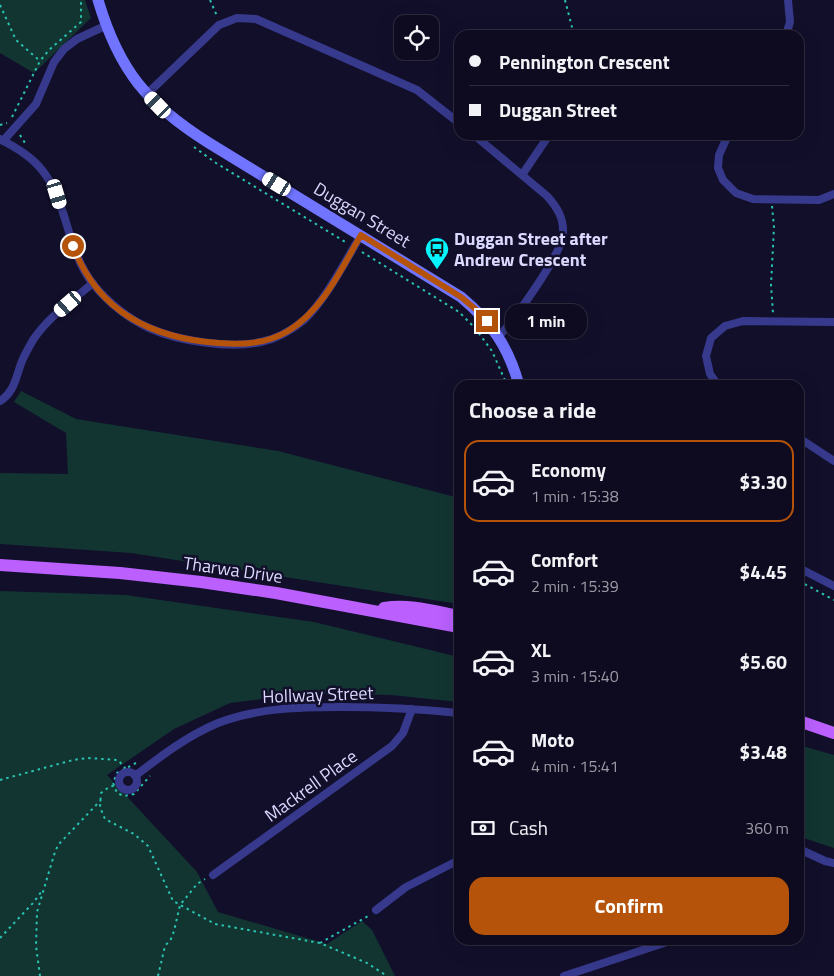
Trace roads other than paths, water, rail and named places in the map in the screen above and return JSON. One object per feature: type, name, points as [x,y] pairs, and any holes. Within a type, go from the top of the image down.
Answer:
[{"type":"main road","name":"Tharwa Drive","points":[[0,565],[201,582],[276,593],[454,626]]},
{"type":"main road","points":[[372,610],[396,606],[424,608],[454,615]]},
{"type":"main road","points":[[804,723],[834,733]]},
{"type":"street","name":"Duggan Street","points":[[98,0],[106,26],[123,63],[147,94],[164,111],[183,126],[461,297],[479,312],[499,336],[512,361],[518,380]]},
{"type":"street","points":[[788,0],[790,22],[788,30]]},
{"type":"street","points":[[147,94],[221,24],[237,18],[256,19],[417,90],[454,119]]},
{"type":"street","points":[[106,26],[77,38],[64,49],[54,62],[36,104],[2,140],[27,155],[47,177],[57,194],[76,256],[93,283],[109,301],[128,316],[149,328],[171,336],[241,345],[260,342],[287,332],[309,315],[318,304],[361,235]]},
{"type":"street","points":[[480,140],[548,196],[557,206],[562,219],[563,234],[556,254],[511,323],[499,336]]},
{"type":"street","points":[[522,175],[546,140]]},
{"type":"street","points":[[726,140],[718,155],[718,168],[722,180],[736,193],[754,199],[819,200],[834,194]]},
{"type":"street","points":[[0,401],[12,390],[23,360],[40,330],[93,283]]},
{"type":"street","points":[[714,380],[710,374],[706,356],[711,338],[724,326],[743,321],[834,322]]},
{"type":"street","points":[[804,441],[834,461]]},
{"type":"street","points":[[804,571],[834,586]]},
{"type":"street","name":"Hollway Street","points":[[135,776],[168,751],[192,736],[218,723],[246,714],[274,709],[320,707],[412,709],[454,713]]},
{"type":"street","name":"Mackrell Place","points":[[210,876],[392,746],[403,733],[412,709]]},
{"type":"street","name":"Hollway Street","points":[[129,772],[135,776],[137,783],[133,789],[126,791],[116,785],[120,777],[126,773],[129,772]]},
{"type":"street","points":[[804,851],[834,864]]},
{"type":"street","points":[[376,910],[406,887],[454,863]]},
{"type":"street","points":[[564,976],[657,945]]},
{"type":"place","name":"Duggan Street after Andrew Crescent","points":[[437,270]]}]
